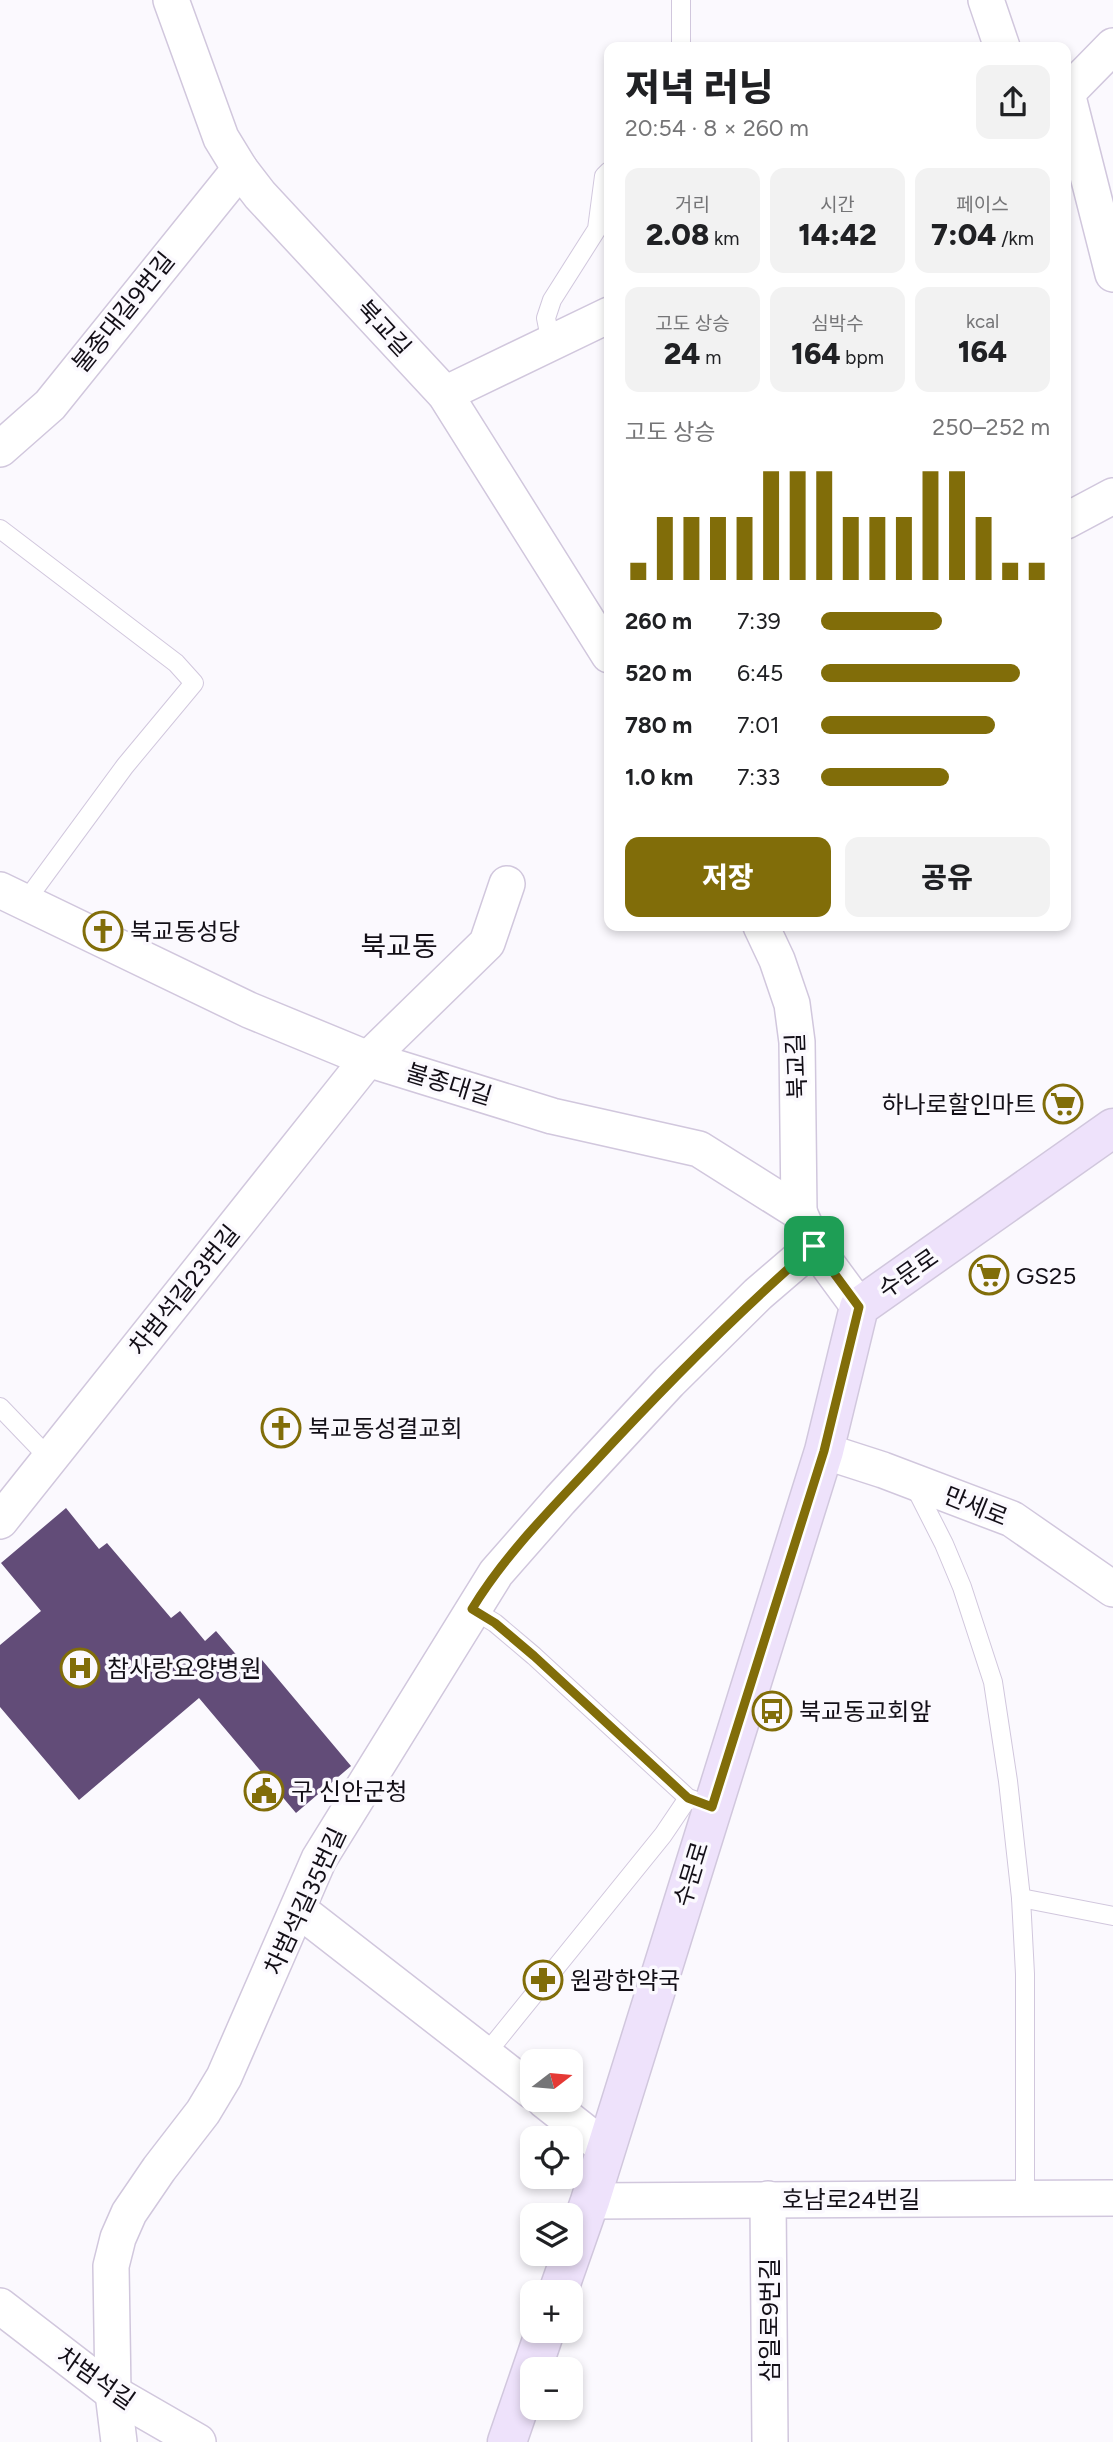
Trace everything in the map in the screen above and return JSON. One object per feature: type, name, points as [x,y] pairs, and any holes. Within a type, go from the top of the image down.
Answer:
[{"type":"street","name":"북교길","points":[[172,0],[220,138],[240,169],[260,195],[445,394],[604,647]]},
{"type":"street","points":[[986,0],[1000,42]]},
{"type":"street","points":[[1071,88],[1113,46]]},
{"type":"street","points":[[1071,112],[1113,274]]},
{"type":"street","name":"불종대길9번길","points":[[0,449],[50,405],[240,169]]},
{"type":"street","points":[[445,394],[604,317]]},
{"type":"street","points":[[1071,518],[1113,496]]},
{"type":"street","name":"차범석길23번길","points":[[0,1521],[368,1059],[487,943],[507,884]]},
{"type":"street","name":"불종대길","points":[[12,896],[248,1010],[368,1059],[552,1115],[699,1149],[799,1212]]},
{"type":"street","name":"북교길","points":[[763,931],[792,1004],[795,1030],[799,1212]]},
{"type":"street","name":"수문로","points":[[562,2280],[590,2202],[700,1802],[824,1451],[859,1307],[1113,1128]]},
{"type":"street","points":[[799,1212],[814,1246],[859,1307]]},
{"type":"street","name":"차범석길35번길","points":[[119,2442],[113,2393],[111,2266],[118,2238],[129,2213],[224,2077],[319,1859],[496,1573],[660,1392],[758,1294],[814,1246]]},
{"type":"street","name":"만세로","points":[[824,1451],[911,1480],[1012,1519],[1113,1589]]},
{"type":"street","points":[[298,1909],[520,2082]]},
{"type":"street","points":[[559,2112],[605,2148]]},
{"type":"street","name":"호남로24번길","points":[[590,2202],[1113,2198]]},
{"type":"street","name":"삼일로9번길","points":[[768,2199],[770,2442]]},
{"type":"street","name":"차범석길","points":[[0,2306],[113,2393],[198,2442]]},
{"type":"street","points":[[507,2442],[541,2343]]},
{"type":"lane","points":[[681,0],[681,42]]},
{"type":"lane","points":[[551,343],[546,318],[552,300],[597,229],[604,176]]},
{"type":"lane","points":[[0,529],[176,663],[194,683],[12,896]]},
{"type":"lane","points":[[0,1407],[49,1458]]},
{"type":"lane","points":[[911,1480],[944,1544],[962,1587],[993,1682],[1008,1781],[1021,1898],[1025,1974],[1025,2199]]},
{"type":"lane","points":[[472,1609],[495,1623],[700,1802],[663,1835],[485,2055]]},
{"type":"lane","points":[[1021,1898],[1113,1916]]},
{"type":"building","points":[[66,1508],[99,1549],[107,1543],[171,1618],[180,1611],[205,1641],[216,1631],[245,1665],[257,1654],[351,1766],[296,1813],[199,1698],[79,1800],[0,1707],[0,1645],[41,1611],[1,1563]]},
{"type":"place","name":"북교동성당","points":[[103,931]]},
{"type":"place","name":"하나로할인마트","points":[[1063,1104]]},
{"type":"place","name":"GS25","points":[[989,1275]]},
{"type":"place","name":"북교동성결교회","points":[[281,1428]]},
{"type":"place","name":"참사랑요양병원","points":[[80,1668]]},
{"type":"place","name":"북교동교회앞","points":[[772,1711]]},
{"type":"place","name":"구 신안군청","points":[[264,1791]]},
{"type":"place","name":"원광한약국","points":[[543,1980]]},
{"type":"district","name":"북교동","points":[[399,946]]},
{"type":"route","points":[[814,1246],[859,1307],[824,1451],[712,1807],[688,1798],[534,1656],[495,1623],[472,1609],[496,1573],[548,1513],[669,1382],[758,1294],[814,1246]]}]
